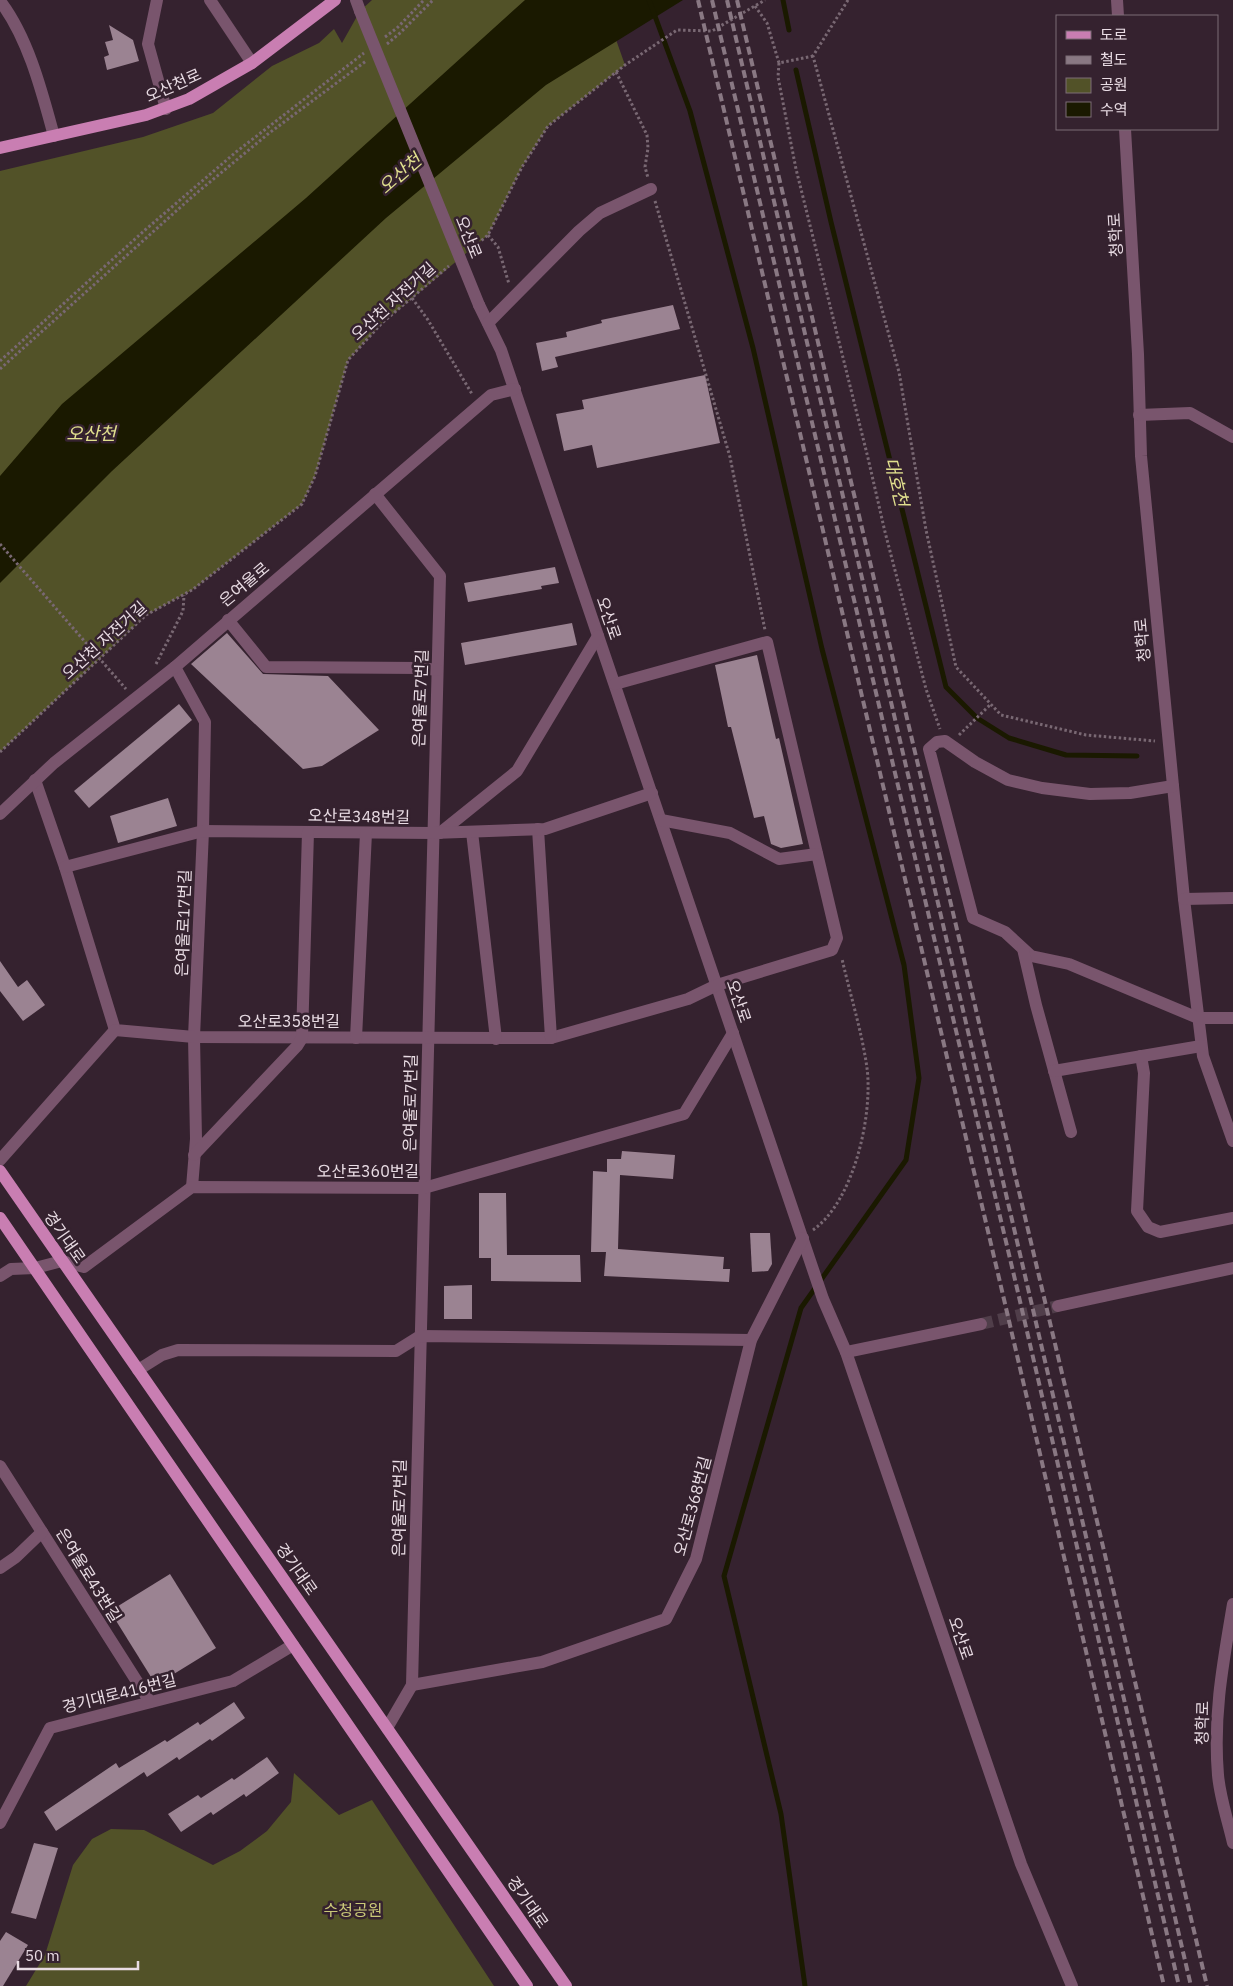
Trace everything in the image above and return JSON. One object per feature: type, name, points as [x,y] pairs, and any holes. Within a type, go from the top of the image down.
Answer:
[{"type":"main road","name":"오산천로","points":[[0,148],[166,108],[189,99],[252,63],[335,0]]},
{"type":"main road","name":"경기대로","points":[[0,1171],[566,1986]]},
{"type":"main road","points":[[0,1218],[527,1986]]},
{"type":"street","points":[[157,0],[148,44],[166,108]]},
{"type":"street","points":[[210,0],[252,63]]},
{"type":"street","points":[[1117,0],[1118,15]]},
{"type":"street","points":[[0,1],[6,8],[24,43],[45,102],[54,136]]},
{"type":"street","name":"오산로","points":[[358,5],[479,305],[501,350],[802,1238],[823,1298],[846,1352],[1021,1864],[1072,1986]]},
{"type":"street","name":"청학로","points":[[1125,130],[1138,354],[1142,465],[1184,899],[1203,1056],[1233,1141]]},
{"type":"street","points":[[488,323],[514,299],[579,231],[600,213],[651,189]]},
{"type":"street","name":"은여울로","points":[[0,814],[35,780],[175,667],[491,394],[514,390]]},
{"type":"street","points":[[1139,415],[1190,413],[1233,437]]},
{"type":"street","name":"은여울로7번길","points":[[375,494],[440,576],[437,670],[436,833],[428,1039],[412,1685],[387,1728]]},
{"type":"street","points":[[228,620],[266,666],[421,668],[437,670]]},
{"type":"street","points":[[436,833],[517,771],[598,636]]},
{"type":"street","points":[[615,684],[767,642],[837,938]]},
{"type":"street","name":"은여울로17번길","points":[[175,667],[205,722],[203,831],[194,1037],[194,1155],[192,1187]]},
{"type":"street","points":[[1173,786],[1130,793],[1090,794],[1042,788],[1008,780],[975,762],[945,741],[937,742],[929,749],[973,918],[1005,932],[1031,956],[1069,964],[1198,1018],[1233,1018]]},
{"type":"street","points":[[0,1160],[115,1030],[65,868],[35,780]]},
{"type":"street","name":"오산로348번길","points":[[65,868],[203,831],[436,833],[545,829],[652,792]]},
{"type":"street","points":[[661,820],[730,833],[779,859],[817,854]]},
{"type":"street","points":[[538,829],[552,1038]]},
{"type":"street","points":[[194,1155],[297,1046],[302,1038],[308,832]]},
{"type":"street","points":[[472,832],[496,1039]]},
{"type":"street","points":[[356,1038],[366,833]]},
{"type":"street","points":[[1184,899],[1233,898]]},
{"type":"street","name":"오산로358번길","points":[[115,1030],[194,1037],[552,1038],[688,999],[717,985],[832,950],[837,938]]},
{"type":"street","points":[[1023,949],[1036,1005],[1071,1132]]},
{"type":"street","name":"오산로360번길","points":[[192,1187],[424,1188],[684,1114],[733,1032]]},
{"type":"street","points":[[1054,1071],[1201,1046]]},
{"type":"street","points":[[1141,1056],[1144,1073],[1137,1211],[1148,1228],[1160,1232],[1233,1218]]},
{"type":"street","points":[[0,1276],[11,1269],[35,1268],[62,1261],[84,1267],[192,1187]]},
{"type":"street","name":"오산로368번길","points":[[412,1685],[542,1662],[666,1619],[696,1559],[752,1340],[802,1238]]},
{"type":"street","points":[[1058,1306],[1233,1268]]},
{"type":"street","points":[[846,1352],[982,1324]]},
{"type":"street","points":[[138,1370],[162,1355],[178,1350],[396,1351],[420,1336],[752,1340]]},
{"type":"street","name":"은여울로43번길","points":[[0,1466],[150,1702]]},
{"type":"street","points":[[0,1568],[16,1557],[42,1532]]},
{"type":"street","name":"청학로","points":[[1233,1604],[1220,1681],[1216,1723],[1218,1777],[1233,1843]]},
{"type":"street","name":"경기대로416번길","points":[[0,1823],[50,1728],[233,1680],[293,1645]]},
{"type":"path","points":[[382,40],[397,28],[424,0]]},
{"type":"path","points":[[385,46],[433,0]]},
{"type":"path","points":[[466,253],[488,235],[522,166],[548,126],[625,65],[677,30],[712,31],[765,0]]},
{"type":"path","points":[[779,64],[813,56],[848,0]]},
{"type":"path","points":[[755,6],[766,23],[779,64],[778,77],[796,170],[885,532],[926,689],[945,741]]},
{"type":"path","points":[[0,361],[228,158],[366,52]]},
{"type":"path","points":[[813,56],[899,372],[926,530],[956,667],[1001,715],[1086,735],[1168,742]]},
{"type":"path","points":[[0,369],[193,196],[268,134],[370,58]]},
{"type":"path","points":[[616,72],[647,135],[648,148],[645,167],[730,457],[767,642]]},
{"type":"path","points":[[488,235],[498,246],[514,299]]},
{"type":"path","name":"오산천 자전거길","points":[[0,752],[146,615],[192,590],[302,504],[315,476],[348,360],[382,323],[452,264]]},
{"type":"path","points":[[412,298],[458,368],[478,406]]},
{"type":"path","points":[[0,544],[113,672],[134,700]]},
{"type":"path","points":[[153,668],[183,612],[184,595]]},
{"type":"path","points":[[964,731],[991,704]]},
{"type":"path","points":[[802,1238],[822,1224],[833,1210],[849,1181],[860,1148],[867,1109],[867,1069],[837,938]]},
{"type":"green space","points":[[372,0],[602,0],[625,65],[548,126],[522,167],[488,235],[382,323],[348,360],[315,476],[302,504],[192,590],[146,615],[0,752],[0,171],[143,137],[213,113],[272,66],[319,43],[334,29],[342,43],[360,11]]},
{"type":"green space","name":"수청공원","points":[[294,1773],[339,1815],[372,1800],[494,1986],[26,1986],[45,1955],[73,1865],[92,1839],[111,1829],[144,1830],[213,1865],[240,1851],[267,1831],[291,1802]]},
{"type":"water","name":"오산천","points":[[525,0],[683,0],[546,85],[386,218],[112,471],[0,583],[0,476],[62,404],[306,198]]},
{"type":"building","points":[[109,25],[133,40],[139,61],[107,70],[104,57],[109,55],[105,42],[113,40]]},
{"type":"building","points":[[673,305],[680,329],[555,357],[558,367],[542,371],[536,343],[567,337],[566,332],[602,323],[601,320]]},
{"type":"building","points":[[705,375],[720,443],[597,468],[592,445],[564,451],[556,414],[584,409],[582,400]]},
{"type":"building","points":[[555,567],[559,583],[541,586],[542,589],[468,602],[464,583]]},
{"type":"building","points":[[572,623],[577,645],[465,665],[461,643]]},
{"type":"building","points":[[227,633],[263,674],[328,676],[379,730],[322,766],[303,769],[191,664]]},
{"type":"building","points":[[757,655],[776,739],[779,738],[803,844],[781,848],[771,844],[764,816],[754,818],[731,727],[728,727],[715,665]]},
{"type":"building","points":[[179,704],[192,720],[89,808],[74,791]]},
{"type":"building","points":[[168,798],[177,826],[118,843],[110,816]]},
{"type":"building","points":[[0,961],[18,987],[27,980],[45,1005],[23,1021],[0,991]]},
{"type":"building","points":[[622,1151],[675,1155],[673,1179],[620,1175],[618,1249],[724,1257],[723,1269],[730,1269],[729,1282],[604,1276],[606,1252],[591,1252],[593,1171],[607,1172],[607,1159],[621,1159]]},
{"type":"building","points":[[479,1193],[506,1193],[507,1255],[580,1255],[581,1282],[491,1281],[491,1258],[479,1258]]},
{"type":"building","points":[[750,1233],[770,1233],[772,1264],[768,1271],[752,1272]]},
{"type":"building","points":[[472,1285],[472,1319],[444,1319],[444,1286]]},
{"type":"building","points":[[170,1574],[216,1648],[156,1685],[110,1611]]},
{"type":"building","points":[[234,1702],[245,1718],[212,1741],[210,1739],[179,1760],[177,1757],[147,1777],[144,1772],[56,1831],[44,1812],[116,1763],[119,1768],[165,1740],[167,1742],[198,1722],[200,1725]]},
{"type":"building","points":[[267,1757],[279,1773],[246,1797],[244,1794],[213,1815],[211,1812],[181,1832],[168,1814],[198,1795],[201,1798],[232,1778],[234,1780]]},
{"type":"building","points":[[34,1843],[58,1848],[36,1919],[11,1913]]},
{"type":"building","points":[[6,1932],[28,1945],[3,1986],[0,1986],[0,1941]]},
{"type":"waterway","points":[[649,0],[690,111],[753,348],[822,649],[904,965],[919,1078],[906,1160],[801,1308],[724,1576],[781,1814],[805,1986]]},
{"type":"waterway","points":[[783,0],[789,30]]},
{"type":"waterway","name":"대호천","points":[[796,70],[831,222],[946,687],[977,718],[1009,738],[1066,755],[1137,756]]},
{"type":"tunnel","points":[[981,1324],[1058,1306]]},
{"type":"railway","points":[[698,0],[1164,1986]]},
{"type":"railway","points":[[712,0],[1016,1284],[1179,1986]]},
{"type":"railway","points":[[727,0],[1191,1986]]},
{"type":"railway","points":[[737,0],[1207,1986]]}]
